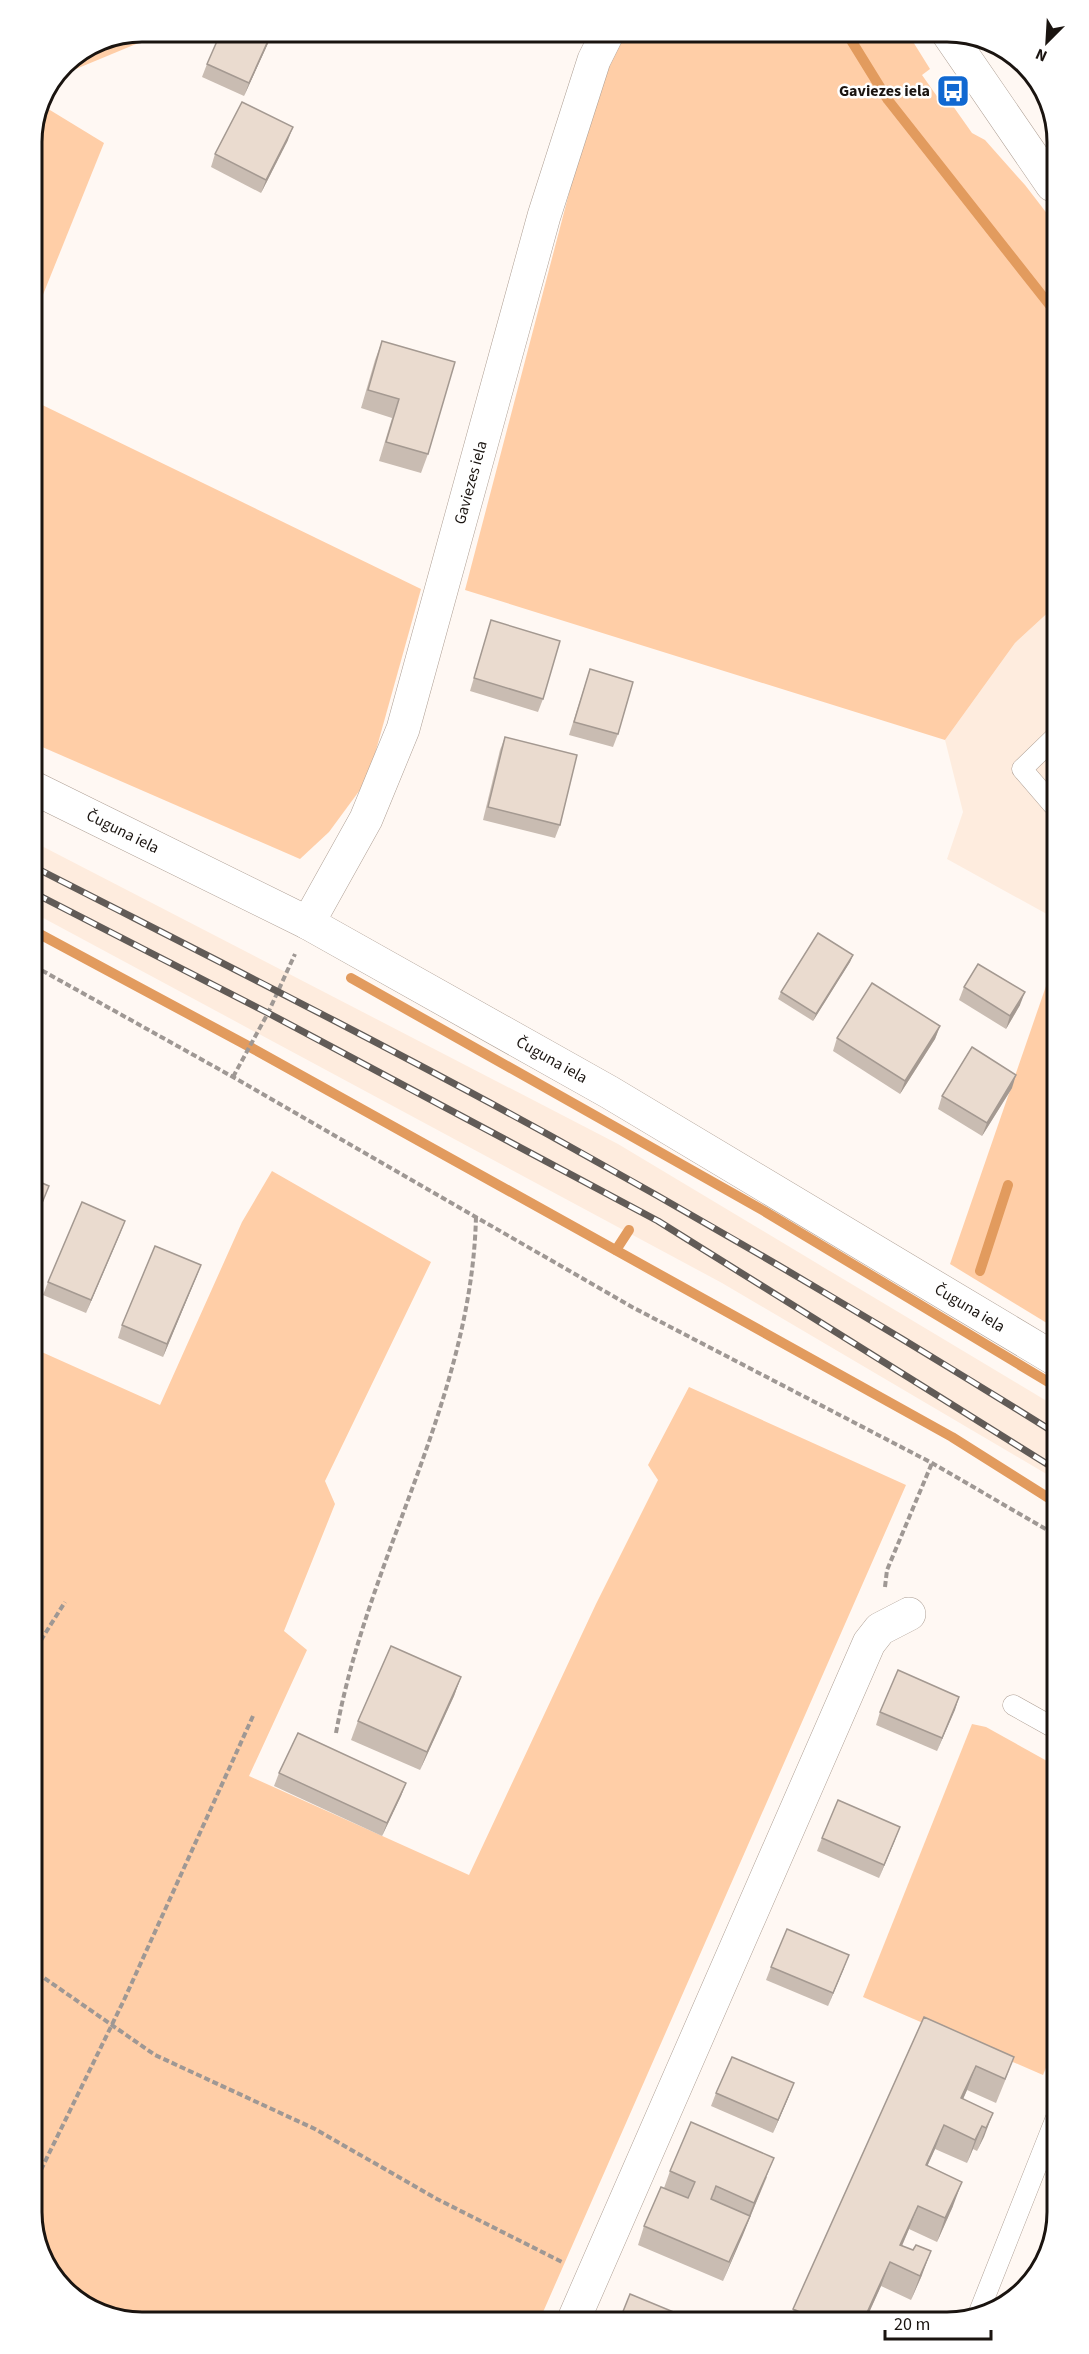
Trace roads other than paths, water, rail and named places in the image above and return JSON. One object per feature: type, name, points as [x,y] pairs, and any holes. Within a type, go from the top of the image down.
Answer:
[{"type":"street","name":"Gaviezes iela","points":[[308,923],[366,819],[403,729],[420,675],[544,216],[594,60],[603,42]]},
{"type":"street","points":[[954,42],[1047,177]]},
{"type":"street","name":"Čuguna iela","points":[[42,792],[308,923],[609,1092],[1047,1354]]},
{"type":"street","points":[[577,2312],[868,1643],[880,1629],[909,1614]]},
{"type":"lane","points":[[1047,745],[1022,769],[1047,798]]},
{"type":"lane","points":[[1013,1705],[1047,1724]]},
{"type":"lane","points":[[981,2306],[1047,2140]]},
{"type":"waterway","points":[[852,42],[888,100],[1047,302]]},
{"type":"waterway","points":[[42,935],[250,1047],[952,1437],[1047,1497]]},
{"type":"waterway","points":[[351,978],[764,1211],[1047,1381]]},
{"type":"waterway","points":[[980,1271],[1008,1185]]},
{"type":"waterway","points":[[616,1250],[629,1230]]},
{"type":"railway","points":[[42,871],[357,1033],[549,1135],[804,1281],[1047,1428]]},
{"type":"railway","points":[[42,897],[268,1013],[658,1221],[1047,1464]]},
{"type":"place","name":"Gaviezes iela","points":[[953,91]]}]
